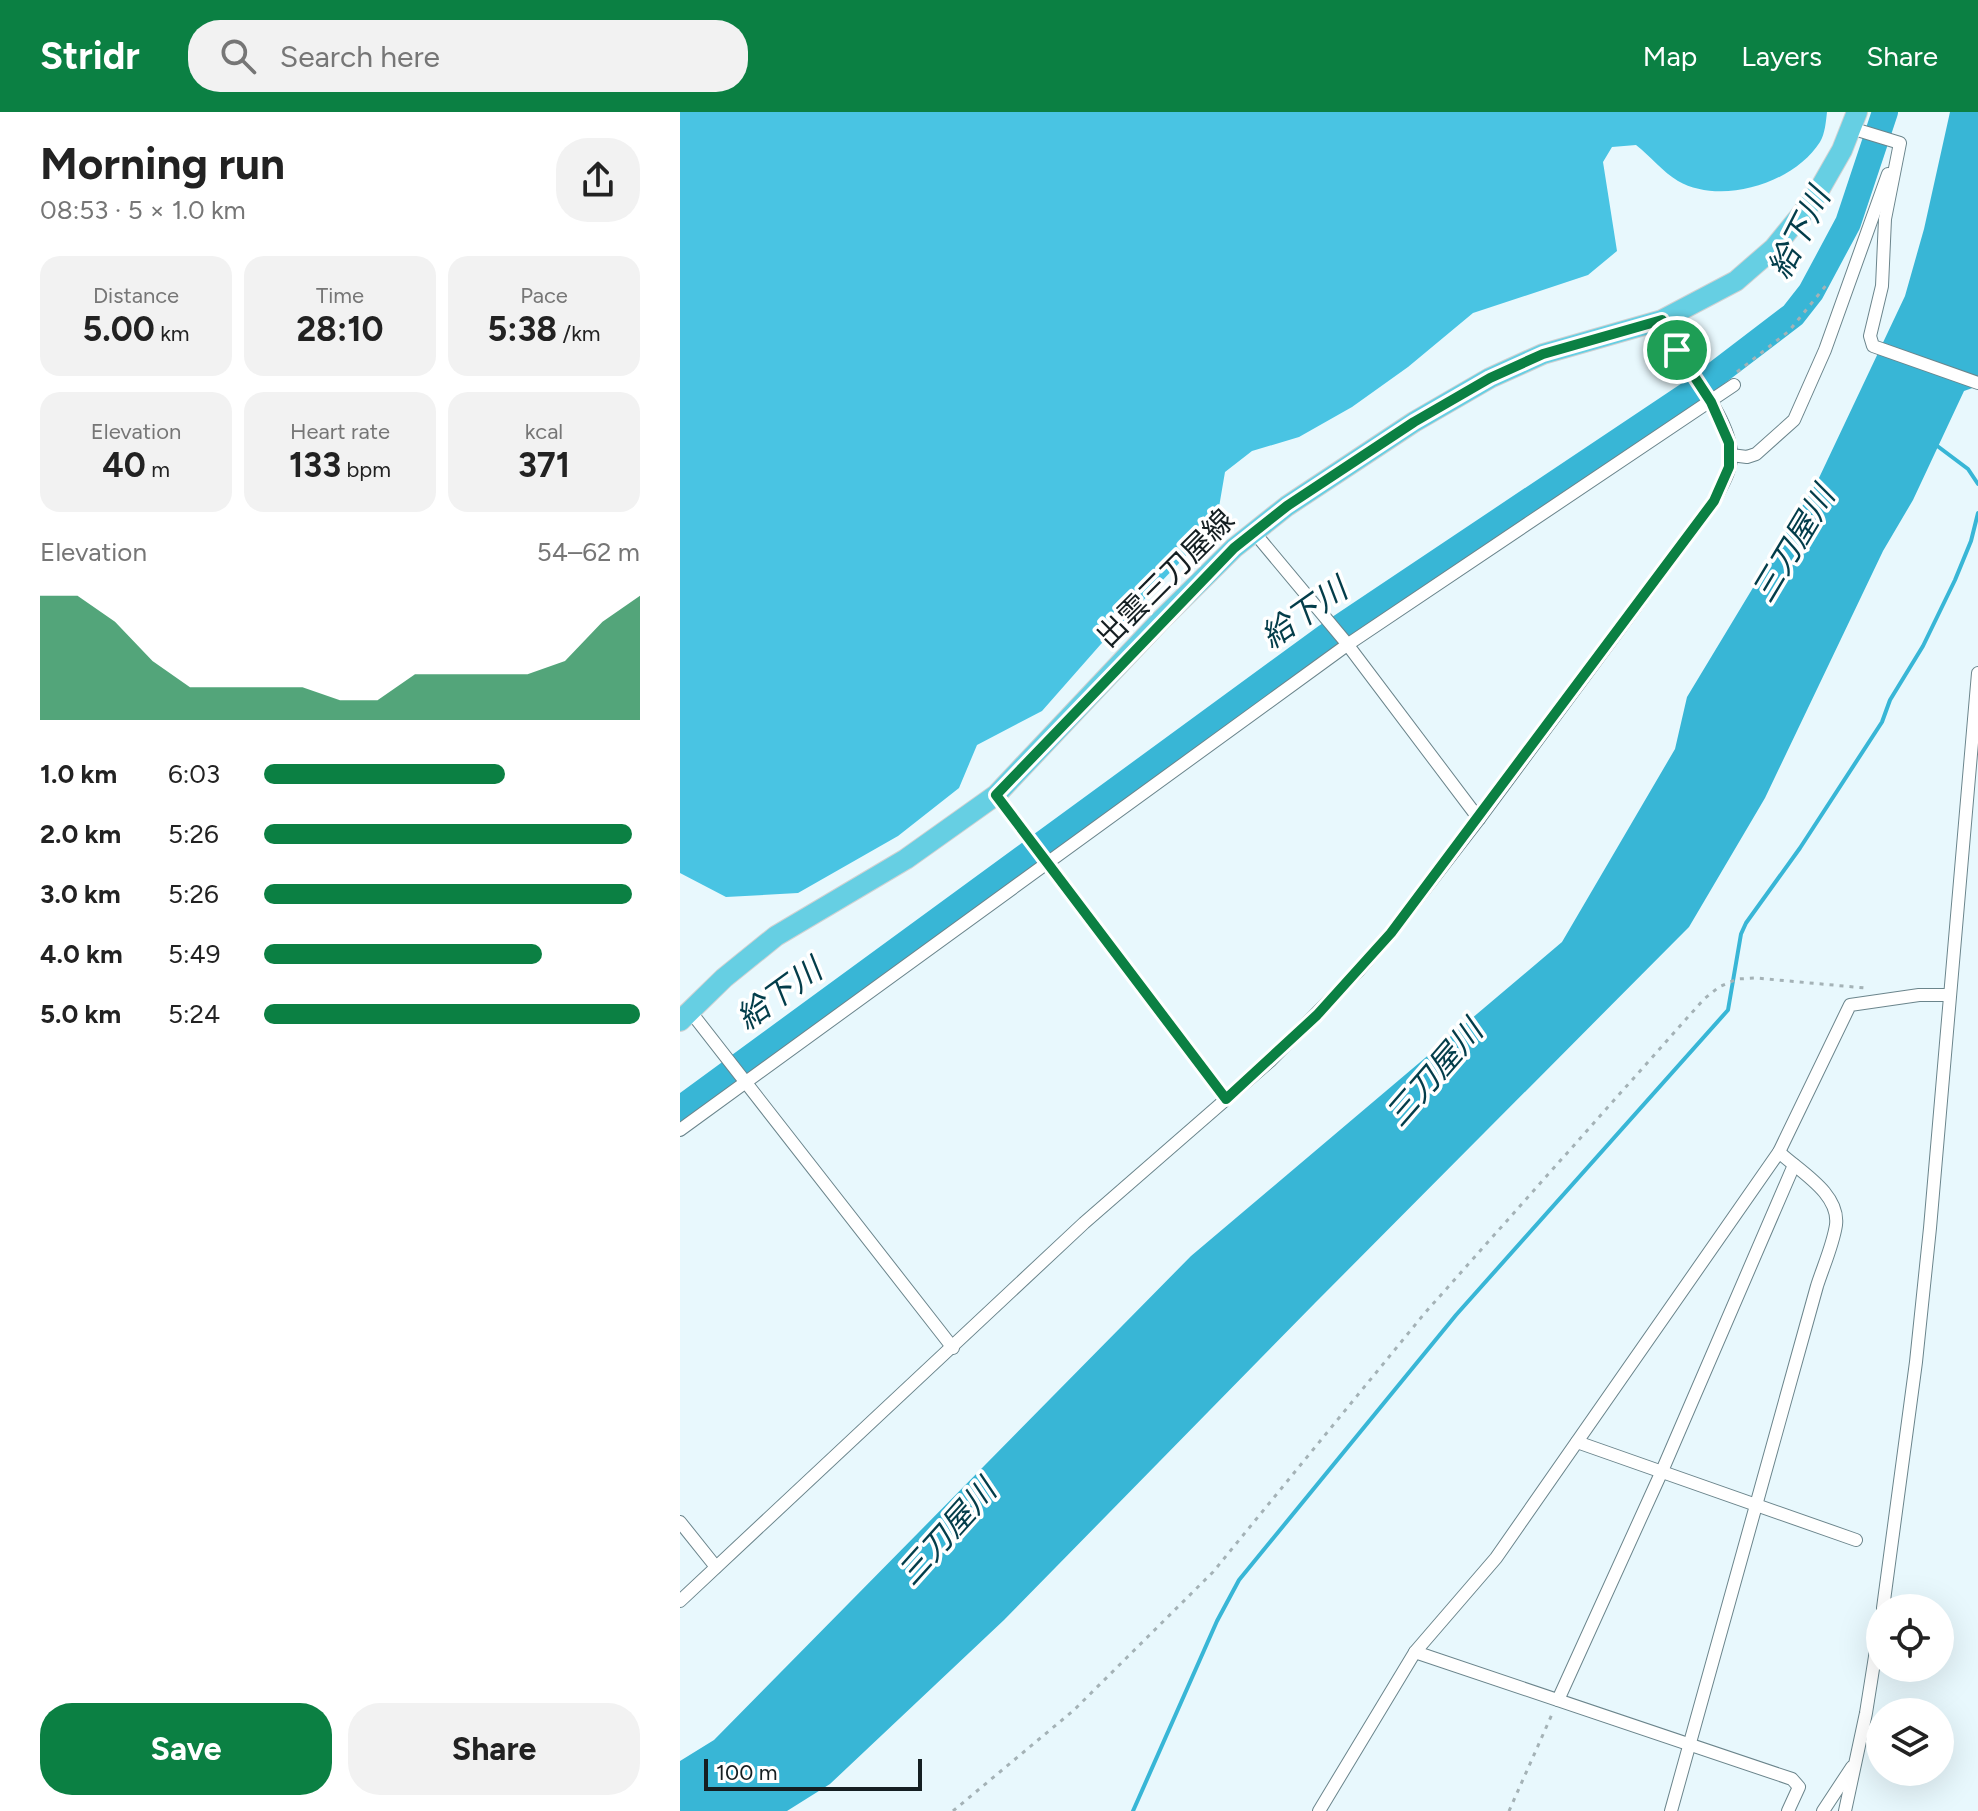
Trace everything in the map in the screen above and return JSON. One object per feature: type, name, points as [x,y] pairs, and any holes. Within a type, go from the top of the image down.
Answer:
[{"type":"main road","name":"出雲三刀屋線","points":[[685,1016],[724,978],[776,936],[906,859],[996,795],[1160,621],[1253,531],[1357,459],[1490,378],[1543,354],[1662,320],[1736,281],[1774,248],[1814,199],[1858,124]]},
{"type":"street","points":[[1858,124],[1900,143],[1883,234],[1882,286],[1870,336],[1876,349],[1978,383]]},
{"type":"street","points":[[1731,455],[1747,457],[1756,454],[1794,420],[1825,350],[1875,206],[1895,161]]},
{"type":"street","points":[[680,1601],[1084,1223],[1279,1052],[1391,933],[1479,819],[1714,501],[1725,479],[1731,455],[1729,443],[1710,400],[1677,350],[1662,320]]},
{"type":"street","points":[[680,1130],[744,1080],[1345,643],[1729,388]]},
{"type":"street","points":[[1253,531],[1328,621],[1479,819]]},
{"type":"street","points":[[1885,1594],[1919,1332],[1978,673]]},
{"type":"street","points":[[996,795],[1226,1099]]},
{"type":"street","points":[[1319,1811],[1415,1652],[1496,1558],[1779,1152],[1850,1005],[1919,995],[1949,995]]},
{"type":"street","points":[[685,1016],[727,1058],[953,1348]]},
{"type":"street","points":[[1671,1811],[1836,1224],[1834,1207],[1817,1184],[1779,1152]]},
{"type":"street","points":[[1558,1700],[1662,1471],[1794,1165]]},
{"type":"street","points":[[1577,1442],[1856,1540]]},
{"type":"street","points":[[680,1522],[716,1567]]},
{"type":"street","points":[[1415,1652],[1792,1779],[1799,1787],[1788,1811]]},
{"type":"street","points":[[1845,1811],[1870,1682]]},
{"type":"street","points":[[1823,1811],[1856,1761]]},
{"type":"path","points":[[1729,388],[1730,379],[1789,331],[1828,283]]},
{"type":"path","points":[[953,1811],[1074,1710],[1213,1572],[1424,1314],[1704,999],[1719,987],[1746,979],[1878,989]]},
{"type":"path","points":[[1509,1811],[1558,1700]]},
{"type":"shaded area","points":[[680,112],[1827,112],[1822,139],[1793,169],[1756,186],[1735,190],[1696,188],[1672,177],[1636,145],[1612,147],[1603,162],[1617,251],[1588,275],[1473,313],[1408,367],[1352,407],[1299,437],[1252,451],[1225,472],[1219,507],[1185,557],[1042,711],[977,745],[959,788],[898,836],[798,893],[726,897],[680,873]]},
{"type":"water","name":"三刀屋川","points":[[1950,112],[1978,112],[1978,386],[1964,391],[1913,500],[1883,551],[1765,798],[1689,927],[1004,1620],[830,1784],[787,1811],[680,1811],[680,1761],[714,1740],[1191,1256],[1562,942],[1675,749],[1687,697],[1818,480],[1905,296],[1924,229]]},
{"type":"waterway","name":"給下川","points":[[680,1109],[1327,636],[1692,392],[1793,315],[1811,292],[1848,223],[1885,112]]},
{"type":"waterway","points":[[1936,445],[1968,469],[1978,484]]},
{"type":"waterway","points":[[1133,1811],[1217,1621],[1239,1580],[1456,1315],[1728,1010],[1741,934],[1746,923],[1800,848],[1882,722],[1890,700],[1923,646],[1955,580],[1971,541],[1978,513]]},
{"type":"route","points":[[1662,320],[1677,350],[1708,397],[1729,443],[1731,461],[1714,501],[1391,933],[1317,1015],[1226,1099],[996,795],[1160,621],[1234,548],[1287,506],[1357,459],[1458,396],[1543,354],[1662,320]]}]
